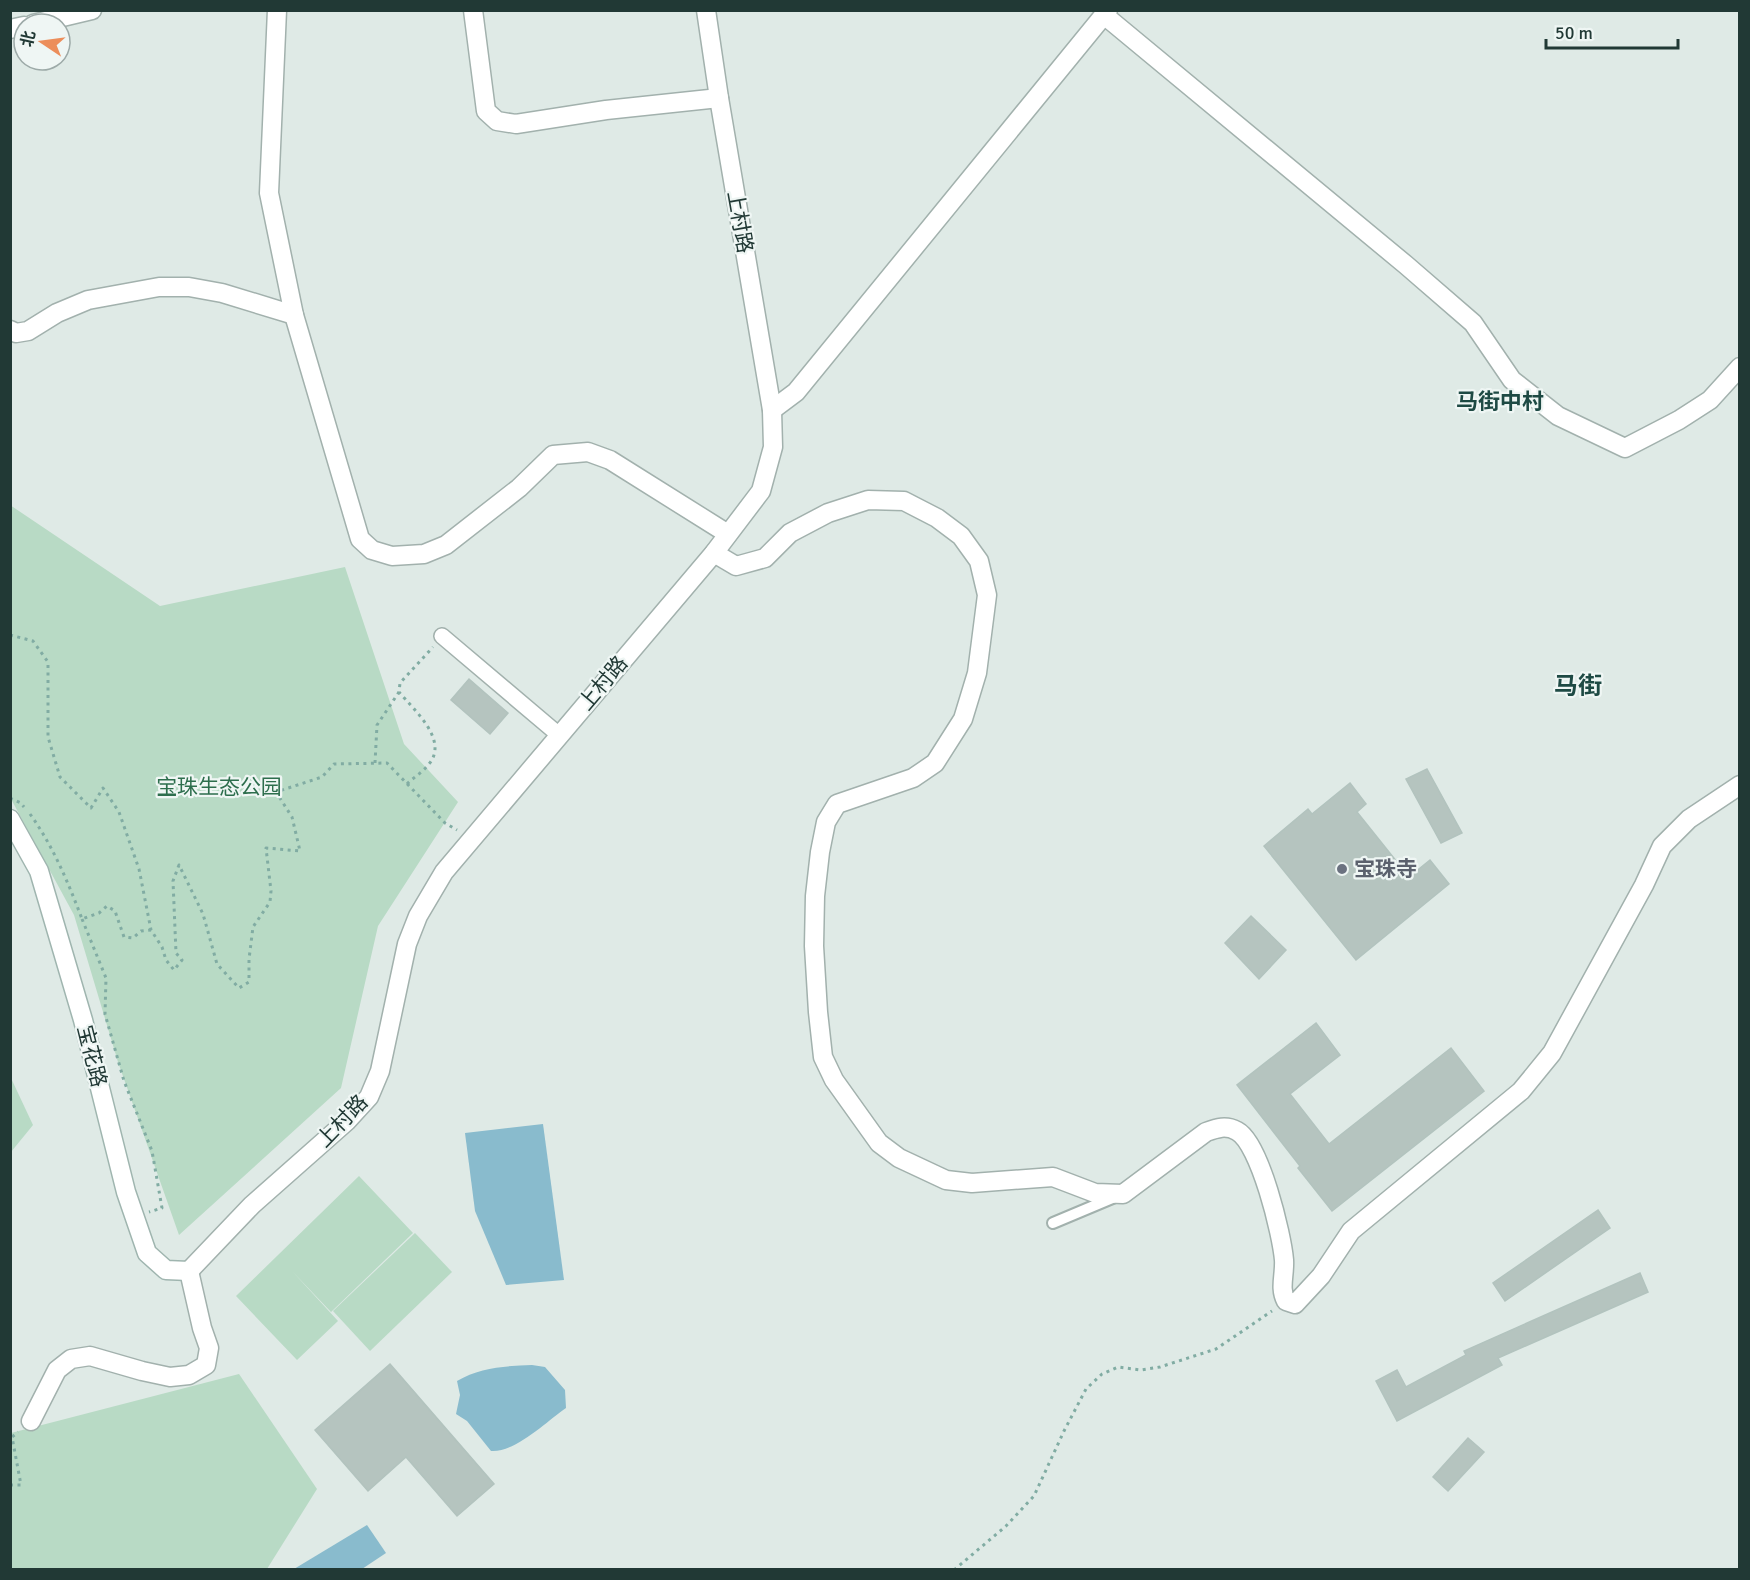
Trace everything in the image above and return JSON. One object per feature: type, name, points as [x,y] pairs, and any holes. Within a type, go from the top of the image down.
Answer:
[{"type":"street","points":[[72,15],[92,10]]},
{"type":"street","points":[[277,10],[269,193],[294,315],[360,539],[372,550],[392,556],[424,554],[446,545],[519,488],[554,455],[588,452],[610,460],[728,534]]},
{"type":"street","points":[[472,10],[486,111],[497,121],[516,124],[606,110],[719,98]]},
{"type":"street","name":"上村路","points":[[189,1271],[252,1205],[346,1121],[369,1097],[380,1071],[407,944],[418,916],[444,872],[714,553],[761,491],[773,447],[772,410],[706,10]]},
{"type":"street","points":[[772,410],[796,392],[1106,13],[1473,323],[1512,380],[1558,416],[1625,448],[1679,420],[1710,400],[1740,367]]},
{"type":"street","points":[[10,330],[15,333],[28,331],[88,300],[159,287],[189,287],[222,293],[294,315]]},
{"type":"street","points":[[714,553],[736,566],[765,558],[790,533],[828,513],[868,500],[904,501],[937,518],[961,536],[979,561],[987,595],[977,673],[963,719],[935,763],[913,778],[837,804],[826,822],[820,852],[815,896],[814,945],[823,1057],[834,1080],[879,1143],[899,1158],[946,1180],[972,1183],[1053,1177],[1095,1193],[1123,1194],[1206,1132],[1222,1126],[1239,1131],[1257,1157],[1278,1226],[1284,1261],[1282,1293],[1286,1301],[1295,1304],[1321,1276],[1351,1231],[1521,1091],[1552,1053],[1644,885],[1662,846],[1689,819],[1740,785]]},
{"type":"street","points":[[442,636],[559,735]]},
{"type":"street","name":"宝花路","points":[[10,819],[39,871],[83,1020],[126,1192],[147,1252],[166,1270],[189,1271]]},
{"type":"street","points":[[31,1420],[57,1370],[71,1359],[90,1356],[170,1377],[189,1376],[207,1365],[209,1348],[189,1271]]},
{"type":"lane","points":[[1053,1223],[1123,1194]]},
{"type":"path","points":[[10,635],[33,640],[48,662],[48,737],[60,777],[91,808],[103,788],[119,812],[139,869],[151,930],[162,947],[166,960],[174,970],[182,960],[176,954],[173,881],[179,865],[203,914],[217,964],[238,988],[249,982],[249,958],[254,927],[270,902],[271,891],[266,848],[300,851],[292,817],[276,792],[322,777],[334,764],[387,763],[445,823],[470,841]]},
{"type":"path","points":[[375,764],[377,725],[399,692],[400,684],[442,636]]},
{"type":"path","points":[[399,692],[435,740],[435,753],[429,764],[407,784]]},
{"type":"path","points":[[10,798],[21,803],[48,839],[69,885],[105,978],[105,1014],[124,1081],[152,1151],[162,1208],[134,1215]]},
{"type":"path","points":[[81,919],[99,913],[107,906],[115,911],[124,937],[134,938],[141,931],[151,930]]},
{"type":"path","points":[[954,1569],[1005,1526],[1034,1496],[1086,1389],[1102,1374],[1118,1367],[1141,1370],[1160,1367],[1216,1349],[1286,1301]]},
{"type":"path","points":[[10,1485],[21,1485],[12,1437]]},
{"type":"green space","name":"宝珠生态公园","points":[[10,505],[160,606],[345,567],[404,744],[458,802],[378,926],[341,1088],[179,1235],[118,1062],[74,915],[11,799]]},
{"type":"green space","points":[[10,1076],[33,1125],[11,1152],[10,1152]]},
{"type":"green space","points":[[359,1176],[413,1233],[331,1312],[292,1271],[338,1321],[297,1360],[236,1296]]},
{"type":"green space","points":[[415,1233],[452,1272],[370,1351],[333,1311]]},
{"type":"green space","points":[[239,1374],[317,1489],[267,1569],[11,1570],[11,1433]]},
{"type":"water","points":[[543,1124],[564,1280],[506,1285],[475,1211],[465,1133]]},
{"type":"water","points":[[532,1365],[545,1367],[565,1390],[566,1408],[520,1442],[510,1447],[491,1451],[467,1421],[456,1414],[460,1395],[457,1381],[484,1370]]},
{"type":"water","points":[[367,1525],[386,1553],[362,1569],[294,1569]]},
{"type":"building","points":[[469,679],[508,713],[490,734],[451,700]]},
{"type":"building","points":[[1427,769],[1462,833],[1441,843],[1406,779]]},
{"type":"building","name":"宝珠寺","points":[[1350,783],[1366,804],[1357,812],[1409,877],[1430,860],[1449,884],[1356,960],[1264,846],[1308,809],[1312,814]]},
{"type":"building","points":[[1251,916],[1286,950],[1259,979],[1225,943]]},
{"type":"building","points":[[1316,1023],[1340,1055],[1290,1094],[1329,1144],[1451,1048],[1484,1091],[1332,1211],[1237,1085]]},
{"type":"building","points":[[1598,1210],[1610,1228],[1505,1301],[1493,1283]]},
{"type":"building","points":[[1640,1273],[1648,1292],[1498,1358],[1502,1365],[1397,1421],[1376,1381],[1397,1370],[1406,1387],[1466,1355],[1464,1351]]},
{"type":"building","points":[[390,1364],[494,1484],[457,1516],[406,1457],[368,1491],[315,1430]]},
{"type":"building","points":[[1468,1438],[1484,1452],[1448,1491],[1433,1477]]},
{"type":"place","name":"宝珠寺","points":[[1342,869]]},
{"type":"district","name":"马街中村","points":[[1500,401]]},
{"type":"district","name":"马街","points":[[1578,686]]}]
